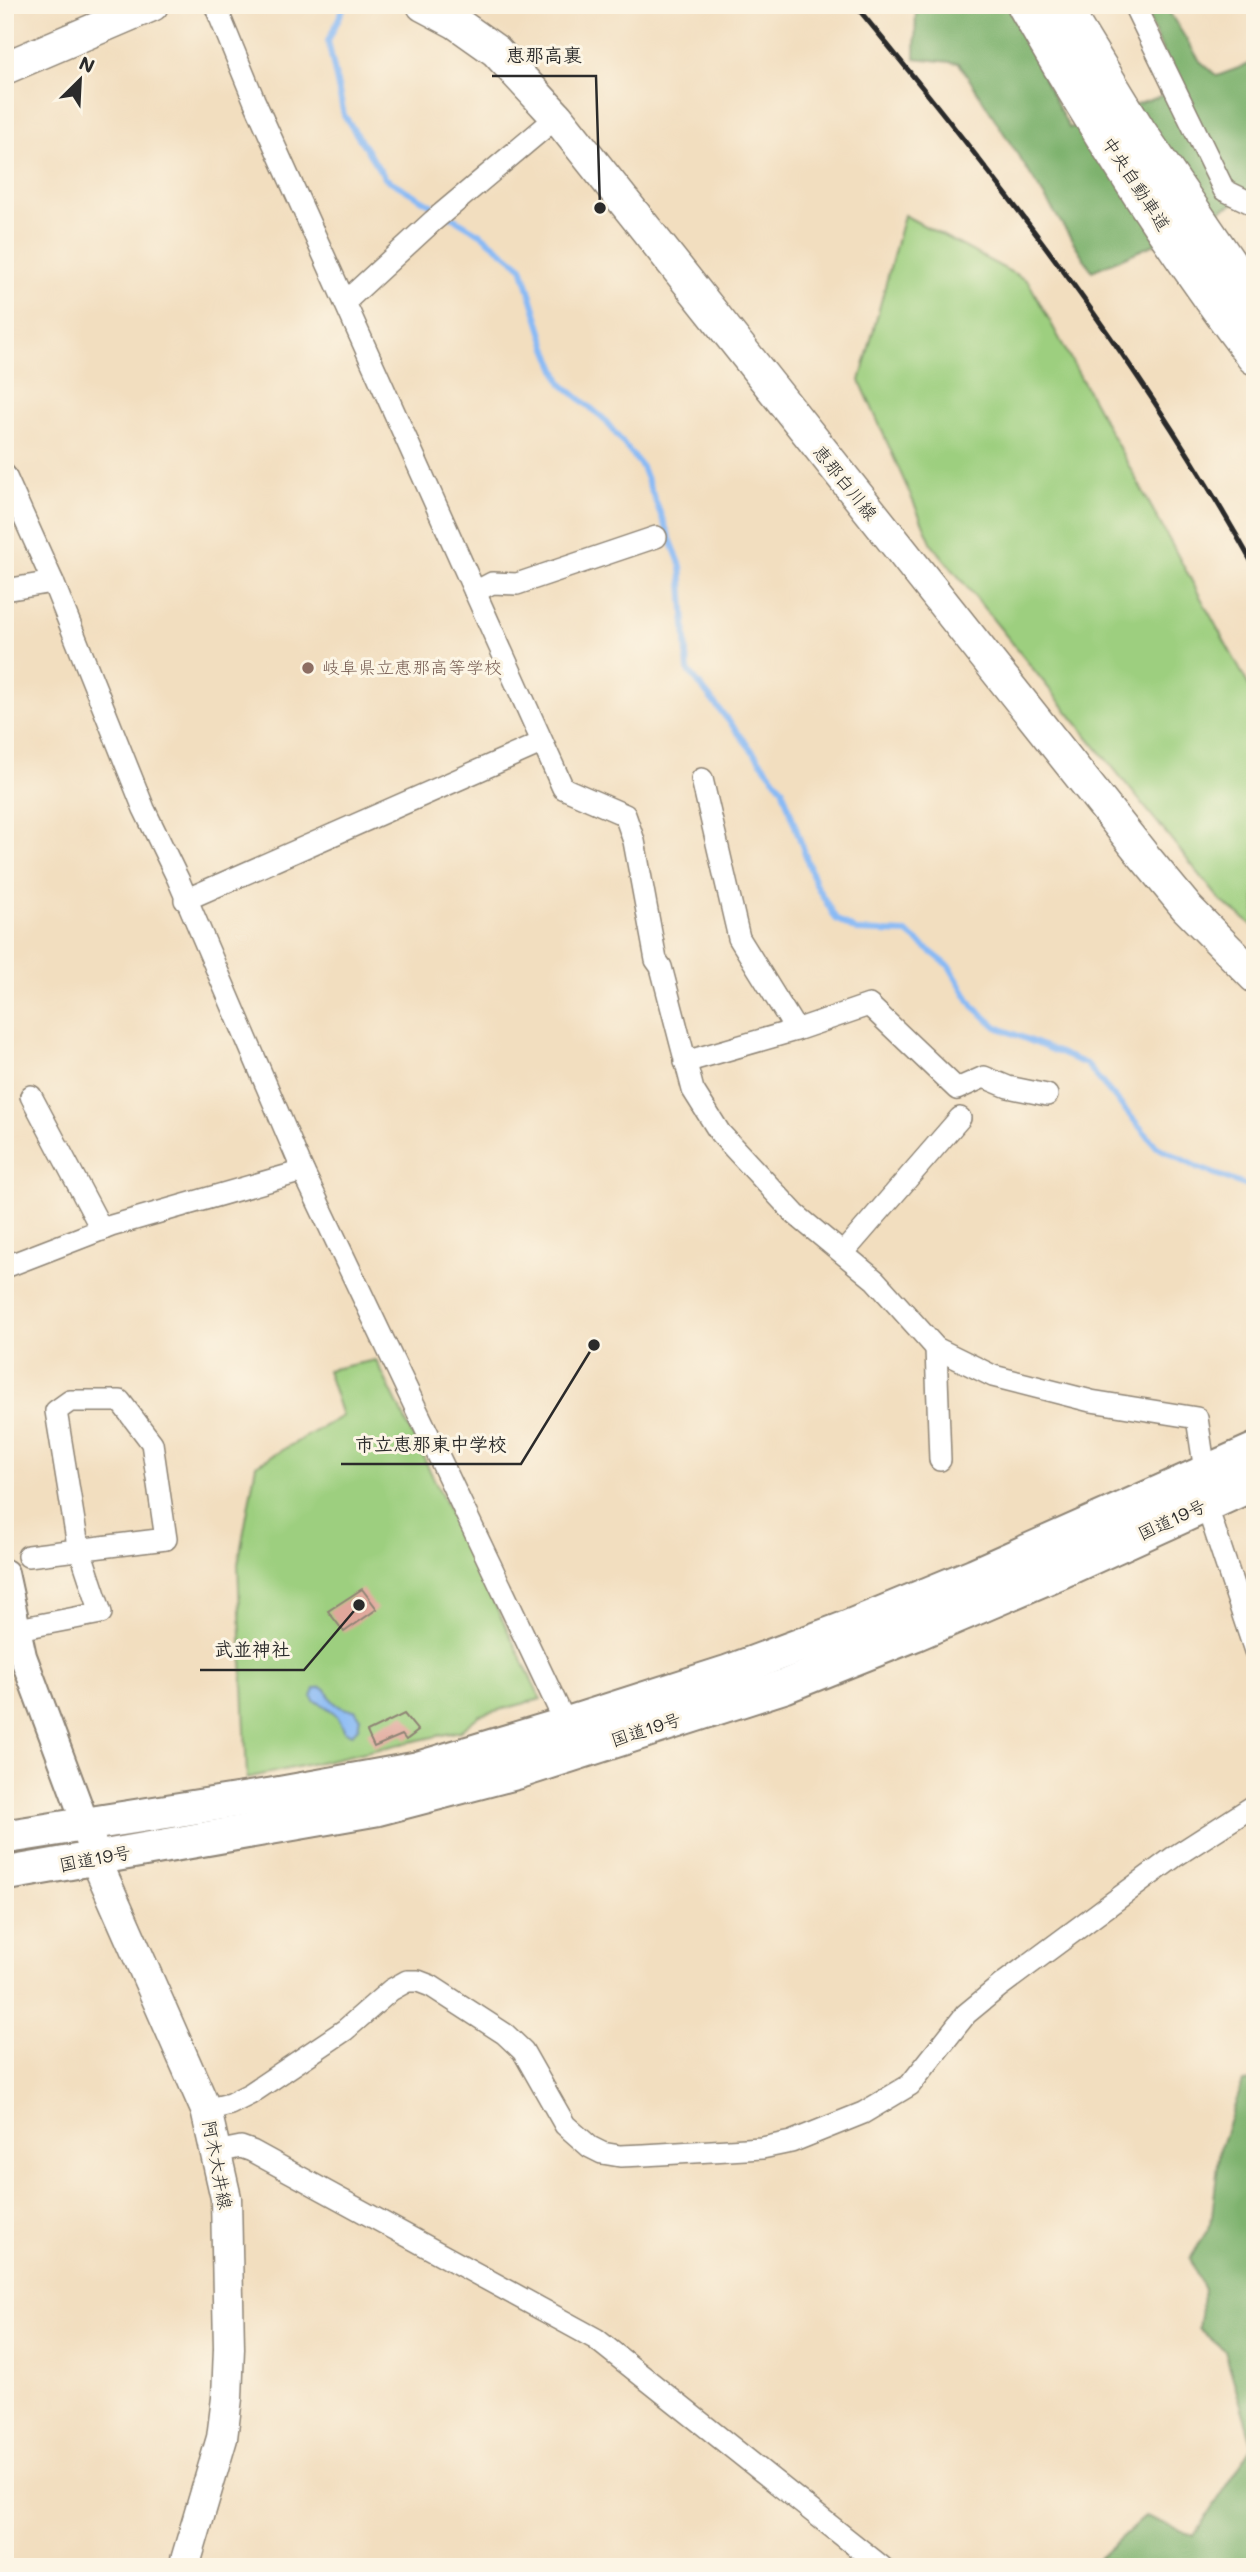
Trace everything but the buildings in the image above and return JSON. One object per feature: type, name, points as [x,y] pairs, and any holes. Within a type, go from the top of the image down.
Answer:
[{"type":"highway","name":"中央自動車道","points":[[1026,5],[1111,148],[1212,299],[1255,356]]},
{"type":"highway","name":"中央自動車道","points":[[1060,5],[1144,142],[1254,303]]},
{"type":"highway","name":"国道19号","points":[[5,1837],[271,1796],[416,1769],[566,1724],[728,1672],[841,1630],[1103,1519],[1255,1450]]},
{"type":"highway","name":"国道19号","points":[[5,1874],[35,1871],[376,1809],[518,1772],[785,1686],[1062,1571],[1255,1483]]},
{"type":"main road","points":[[5,68],[152,5]]},
{"type":"main road","name":"恵那白川線","points":[[422,5],[455,22],[496,51],[556,117],[1186,908],[1255,977]]},
{"type":"main road","name":"阿木大井線","points":[[86,1825],[95,1858],[206,2110],[226,2198],[227,2399],[222,2438],[184,2567]]},
{"type":"street","points":[[215,5],[254,100],[563,788],[625,815],[634,841],[656,960],[661,967],[693,1090],[720,1133],[795,1214],[875,1280],[936,1348],[993,1376],[1091,1401],[1197,1418],[1207,1470]]},
{"type":"street","points":[[1134,5],[1224,190],[1255,205]]},
{"type":"street","points":[[345,302],[433,221],[556,117]]},
{"type":"street","points":[[5,475],[53,582],[144,809],[178,879],[303,1171],[566,1724]]},
{"type":"street","points":[[475,592],[492,583],[517,584],[656,537]]},
{"type":"street","points":[[5,590],[53,582]]},
{"type":"street","points":[[185,900],[541,743]]},
{"type":"street","points":[[702,779],[739,938],[796,1030]]},
{"type":"street","points":[[685,1062],[796,1030],[869,1005],[957,1089],[984,1077],[1008,1087],[1047,1095]]},
{"type":"street","points":[[32,1096],[102,1230]]},
{"type":"street","points":[[843,1253],[960,1118]]},
{"type":"street","points":[[5,1267],[102,1230],[303,1171]]},
{"type":"street","points":[[936,1348],[940,1460]]},
{"type":"street","points":[[18,1629],[101,1613],[80,1549],[56,1411],[70,1401],[120,1401],[152,1443],[166,1539],[80,1549],[28,1556]]},
{"type":"street","points":[[1206,1504],[1255,1651]]},
{"type":"street","points":[[5,1573],[23,1656],[86,1825]]},
{"type":"street","points":[[206,2110],[229,2104],[250,2094],[345,2030],[391,1990],[407,1981],[418,1981],[431,1986],[505,2034],[523,2051],[565,2125],[590,2147],[602,2153],[620,2156],[644,2155],[762,2148],[791,2142],[863,2113],[910,2085],[966,2014],[1000,1986],[1174,1857],[1255,1805]]},
{"type":"street","points":[[215,2152],[241,2147],[252,2151],[596,2339],[882,2567]]},
{"type":"green space","points":[[916,5],[1007,5],[1069,128],[1179,90],[1148,16],[1166,7],[1200,61],[1217,76],[1255,62],[1255,193],[1155,244],[1092,271],[959,63],[915,58]]},
{"type":"green space","points":[[904,215],[1028,281],[1255,697],[1255,927],[1221,901],[932,544],[860,381]]},
{"type":"green space","points":[[376,1360],[541,1699],[480,1715],[460,1731],[247,1778],[238,1564],[256,1465],[342,1416],[327,1370]]},
{"type":"green space","points":[[1255,2081],[1255,2567],[1089,2567],[1146,2516],[1194,2536],[1253,2446],[1225,2351],[1198,2328],[1204,2290],[1190,2259],[1211,2224],[1220,2148],[1243,2082]]},
{"type":"water","points":[[315,1689],[326,1689],[337,1705],[355,1710],[360,1717],[358,1728],[352,1734],[345,1732],[330,1709],[314,1701],[312,1697]]},
{"type":"waterway","points":[[345,5],[328,41],[344,115],[385,178],[438,209]]},
{"type":"waterway","points":[[448,215],[482,235],[522,267],[547,348],[562,384],[604,419],[642,467],[681,566],[688,670],[782,788],[815,883],[836,919],[857,931],[907,933],[949,966],[973,1006],[997,1027],[1086,1064],[1157,1147],[1199,1168],[1255,1189]]},
{"type":"railway","points":[[855,5],[1016,208],[1118,348],[1212,493],[1255,568]]},
{"type":"place","name":"恵那高裏","points":[[600,208]]},
{"type":"place","name":"岐阜県立恵那高等学校","points":[[308,668]]},
{"type":"place","name":"市立恵那東中学校","points":[[594,1345]]},
{"type":"place","name":"武並神社","points":[[359,1605]]}]
